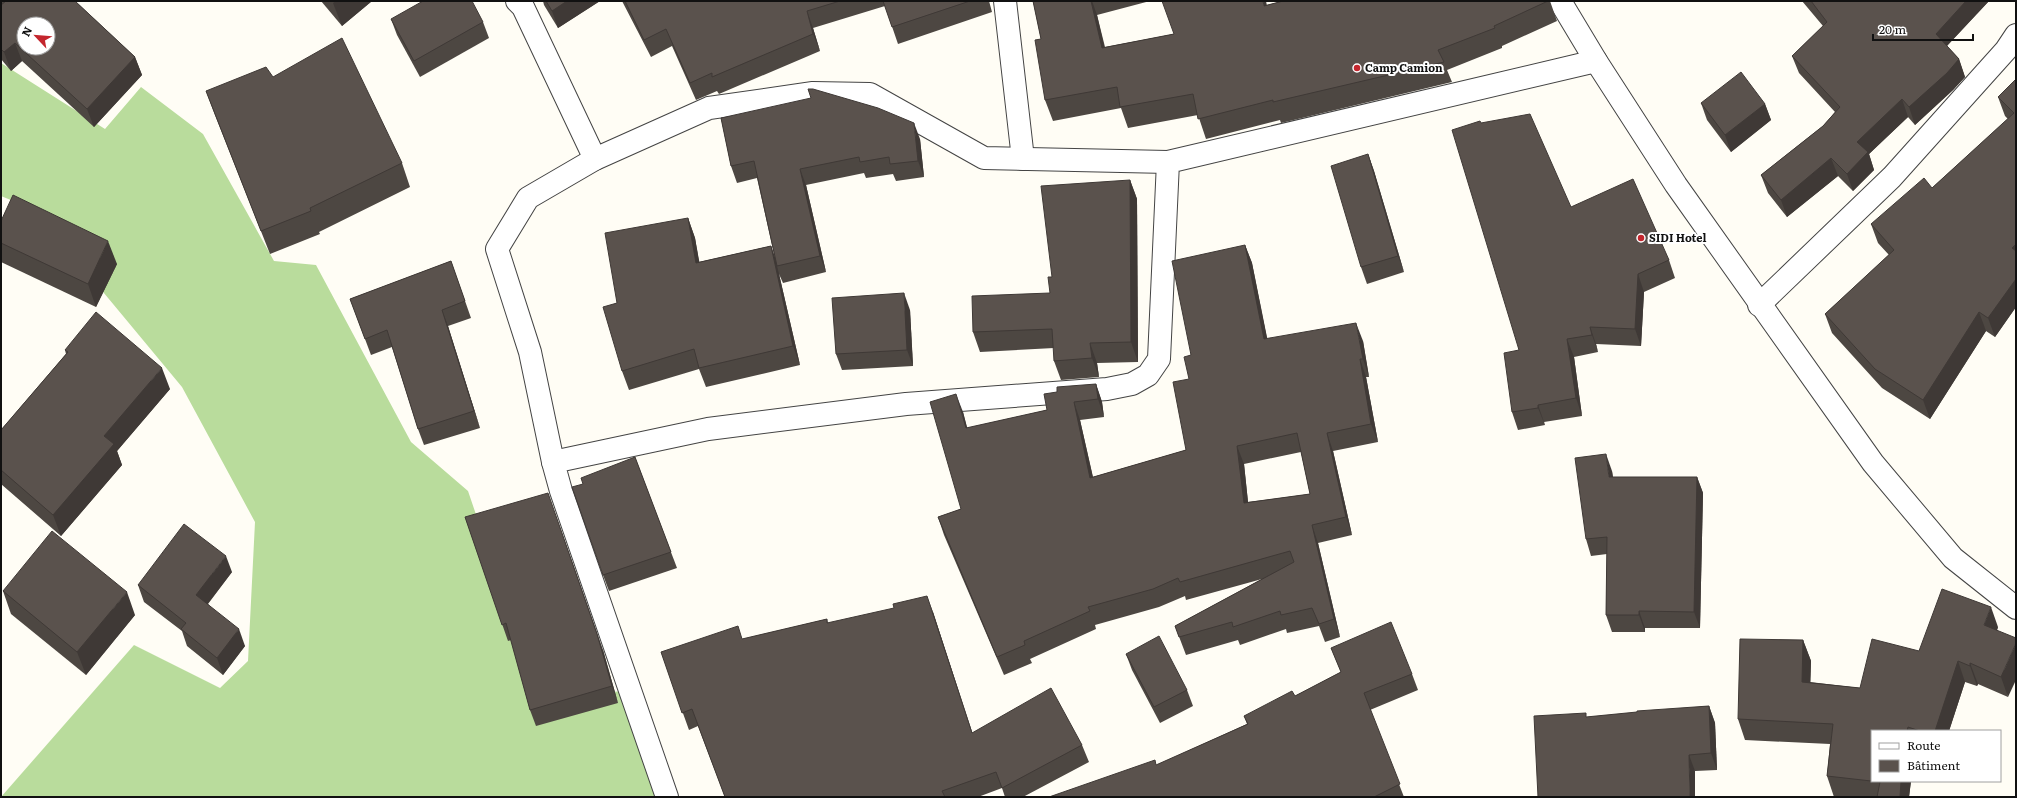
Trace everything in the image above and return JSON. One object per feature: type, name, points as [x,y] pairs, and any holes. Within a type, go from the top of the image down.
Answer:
[{"type":"street","points":[[517,1],[524,7],[596,159]]},
{"type":"street","points":[[1005,1],[1023,159]]},
{"type":"street","points":[[1560,1],[1596,61],[1676,186],[1759,305],[1873,463],[1953,558],[2016,608]]},
{"type":"street","points":[[1759,305],[1892,177],[2006,50],[2016,35]]},
{"type":"street","points":[[667,797],[561,491],[553,462],[530,352],[497,249],[528,198],[596,159],[709,108],[813,93],[870,94],[984,158],[1168,162],[1596,61]]},
{"type":"street","points":[[553,462],[708,429],[906,404],[1107,389],[1132,384],[1148,375],[1159,359],[1168,162]]},
{"type":"green space","points":[[1,63],[105,129],[141,87],[203,134],[274,261],[316,265],[411,442],[468,491],[538,697],[625,691],[675,797],[1,797],[134,645],[220,688],[248,661],[255,522],[182,387],[35,210],[1,196]]},
{"type":"building","points":[[6,1],[75,1],[135,57],[87,109],[29,56],[56,56],[56,16],[16,16],[16,44],[15,43],[4,52],[1,49],[1,5]]},
{"type":"building","points":[[423,1],[472,1],[483,22],[414,61],[391,19]]},
{"type":"building","points":[[546,1],[567,1],[552,11]]},
{"type":"building","points":[[625,1],[840,1],[807,11],[813,34],[712,77],[712,73],[690,83],[666,29],[644,40]]},
{"type":"building","points":[[883,1],[970,1],[892,27]]},
{"type":"building","points":[[1033,1],[1091,1],[1102,48],[1174,34],[1162,1],[1263,1],[1264,6],[1283,1],[1548,1],[1494,26],[1495,28],[1438,50],[1444,62],[1273,102],[1273,100],[1198,119],[1193,94],[1120,107],[1117,87],[1045,100],[1035,40],[1041,39]]},
{"type":"building","points":[[1811,1],[1966,1],[1936,34],[1959,59],[1947,73],[1909,107],[1902,99],[1857,142],[1868,152],[1847,174],[1831,158],[1781,200],[1761,175],[1823,126],[1840,107],[1792,56],[1827,22]]},
{"type":"building","points":[[342,38],[402,163],[310,208],[311,211],[261,231],[206,91],[266,67],[273,77]]},
{"type":"building","points":[[1741,72],[1765,104],[1725,135],[1701,103]]},
{"type":"building","points":[[2016,79],[2016,244],[2012,248],[2016,251],[2016,279],[1988,318],[1979,312],[1923,400],[1875,369],[1825,314],[1894,250],[1871,224],[1924,178],[1932,188],[2014,113],[1998,97]]},
{"type":"building","points":[[808,89],[813,89],[878,108],[914,123],[918,161],[890,164],[889,157],[860,162],[859,157],[800,169],[820,256],[777,266],[754,161],[731,166],[721,118],[811,98]]},
{"type":"building","points":[[1530,114],[1571,207],[1633,179],[1669,260],[1638,274],[1635,329],[1590,327],[1592,335],[1567,339],[1576,398],[1538,405],[1538,408],[1512,412],[1504,353],[1519,350],[1452,130],[1480,121],[1481,123]]},
{"type":"building","points":[[1368,154],[1398,256],[1361,267],[1331,166]]},
{"type":"building","points":[[1130,180],[1131,342],[1090,343],[1092,358],[1054,361],[1052,329],[973,332],[972,296],[1050,293],[1048,277],[1052,277],[1041,186]]},
{"type":"building","points":[[13,195],[108,241],[88,284],[1,243],[1,221]]},
{"type":"building","points":[[688,218],[696,263],[771,246],[793,346],[699,368],[694,349],[622,371],[603,307],[617,303],[605,233]]},
{"type":"building","points":[[1245,245],[1264,339],[1356,323],[1363,359],[1360,359],[1371,424],[1327,433],[1346,517],[1312,525],[1334,619],[1319,624],[1312,608],[1281,615],[1280,611],[1233,627],[1232,622],[1179,637],[1175,626],[1294,562],[1290,551],[1180,582],[1178,578],[1153,589],[1088,607],[1090,611],[1024,641],[1025,645],[997,657],[938,517],[961,509],[930,402],[956,394],[966,428],[1047,410],[1044,394],[1057,392],[1057,387],[1096,384],[1098,399],[1074,402],[1090,478],[1186,450],[1173,382],[1189,379],[1184,357],[1191,355],[1172,261]],"holes":[[[1297,433],[1310,494],[1244,503],[1237,446]]]},
{"type":"building","points":[[451,261],[465,301],[442,310],[474,411],[418,429],[387,330],[365,339],[350,299]]},
{"type":"building","points":[[904,293],[907,350],[836,354],[832,298]]},
{"type":"building","points":[[96,312],[162,368],[104,436],[114,444],[53,515],[1,470],[1,430],[68,352],[65,350]]},
{"type":"building","points":[[1606,454],[1609,477],[1697,477],[1694,612],[1639,611],[1639,615],[1606,615],[1607,537],[1586,539],[1575,458]]},
{"type":"building","points":[[635,457],[671,552],[603,575],[572,487],[583,484],[581,478]]},
{"type":"building","points":[[548,493],[597,634],[612,686],[530,710],[506,623],[502,625],[465,517]]},
{"type":"building","points":[[184,524],[226,556],[196,595],[239,629],[217,658],[181,629],[186,623],[138,585]]},
{"type":"building","points":[[52,531],[127,592],[77,652],[3,591]]},
{"type":"building","points":[[1942,589],[1991,607],[1984,625],[2016,638],[2016,643],[2001,677],[1970,663],[1970,666],[1958,661],[1935,730],[1917,730],[1908,727],[1907,730],[1871,730],[1871,781],[1827,776],[1833,724],[1738,719],[1740,639],[1803,640],[1802,682],[1860,688],[1872,639],[1919,651]]},
{"type":"building","points":[[927,596],[972,733],[1051,688],[1082,745],[1002,788],[996,772],[942,791],[945,797],[725,797],[692,709],[682,713],[661,652],[738,626],[742,639],[827,619],[827,623],[894,608],[893,604]]},
{"type":"building","points":[[1391,622],[1412,674],[1364,693],[1400,784],[1374,797],[1049,797],[1155,760],[1156,765],[1248,724],[1244,716],[1292,691],[1295,696],[1341,672],[1331,648]]},
{"type":"building","points":[[1159,636],[1187,690],[1154,707],[1126,654]]},
{"type":"building","points":[[1709,706],[1711,753],[1689,755],[1690,797],[1538,797],[1534,716],[1586,713],[1586,717],[1637,711]]},
{"type":"building","points":[[1880,782],[1901,782],[1900,797],[1877,797]]},
{"type":"place","name":"Camp Camion","points":[[1357,68]]},
{"type":"place","name":"SIDI Hotel","points":[[1641,238]]}]
